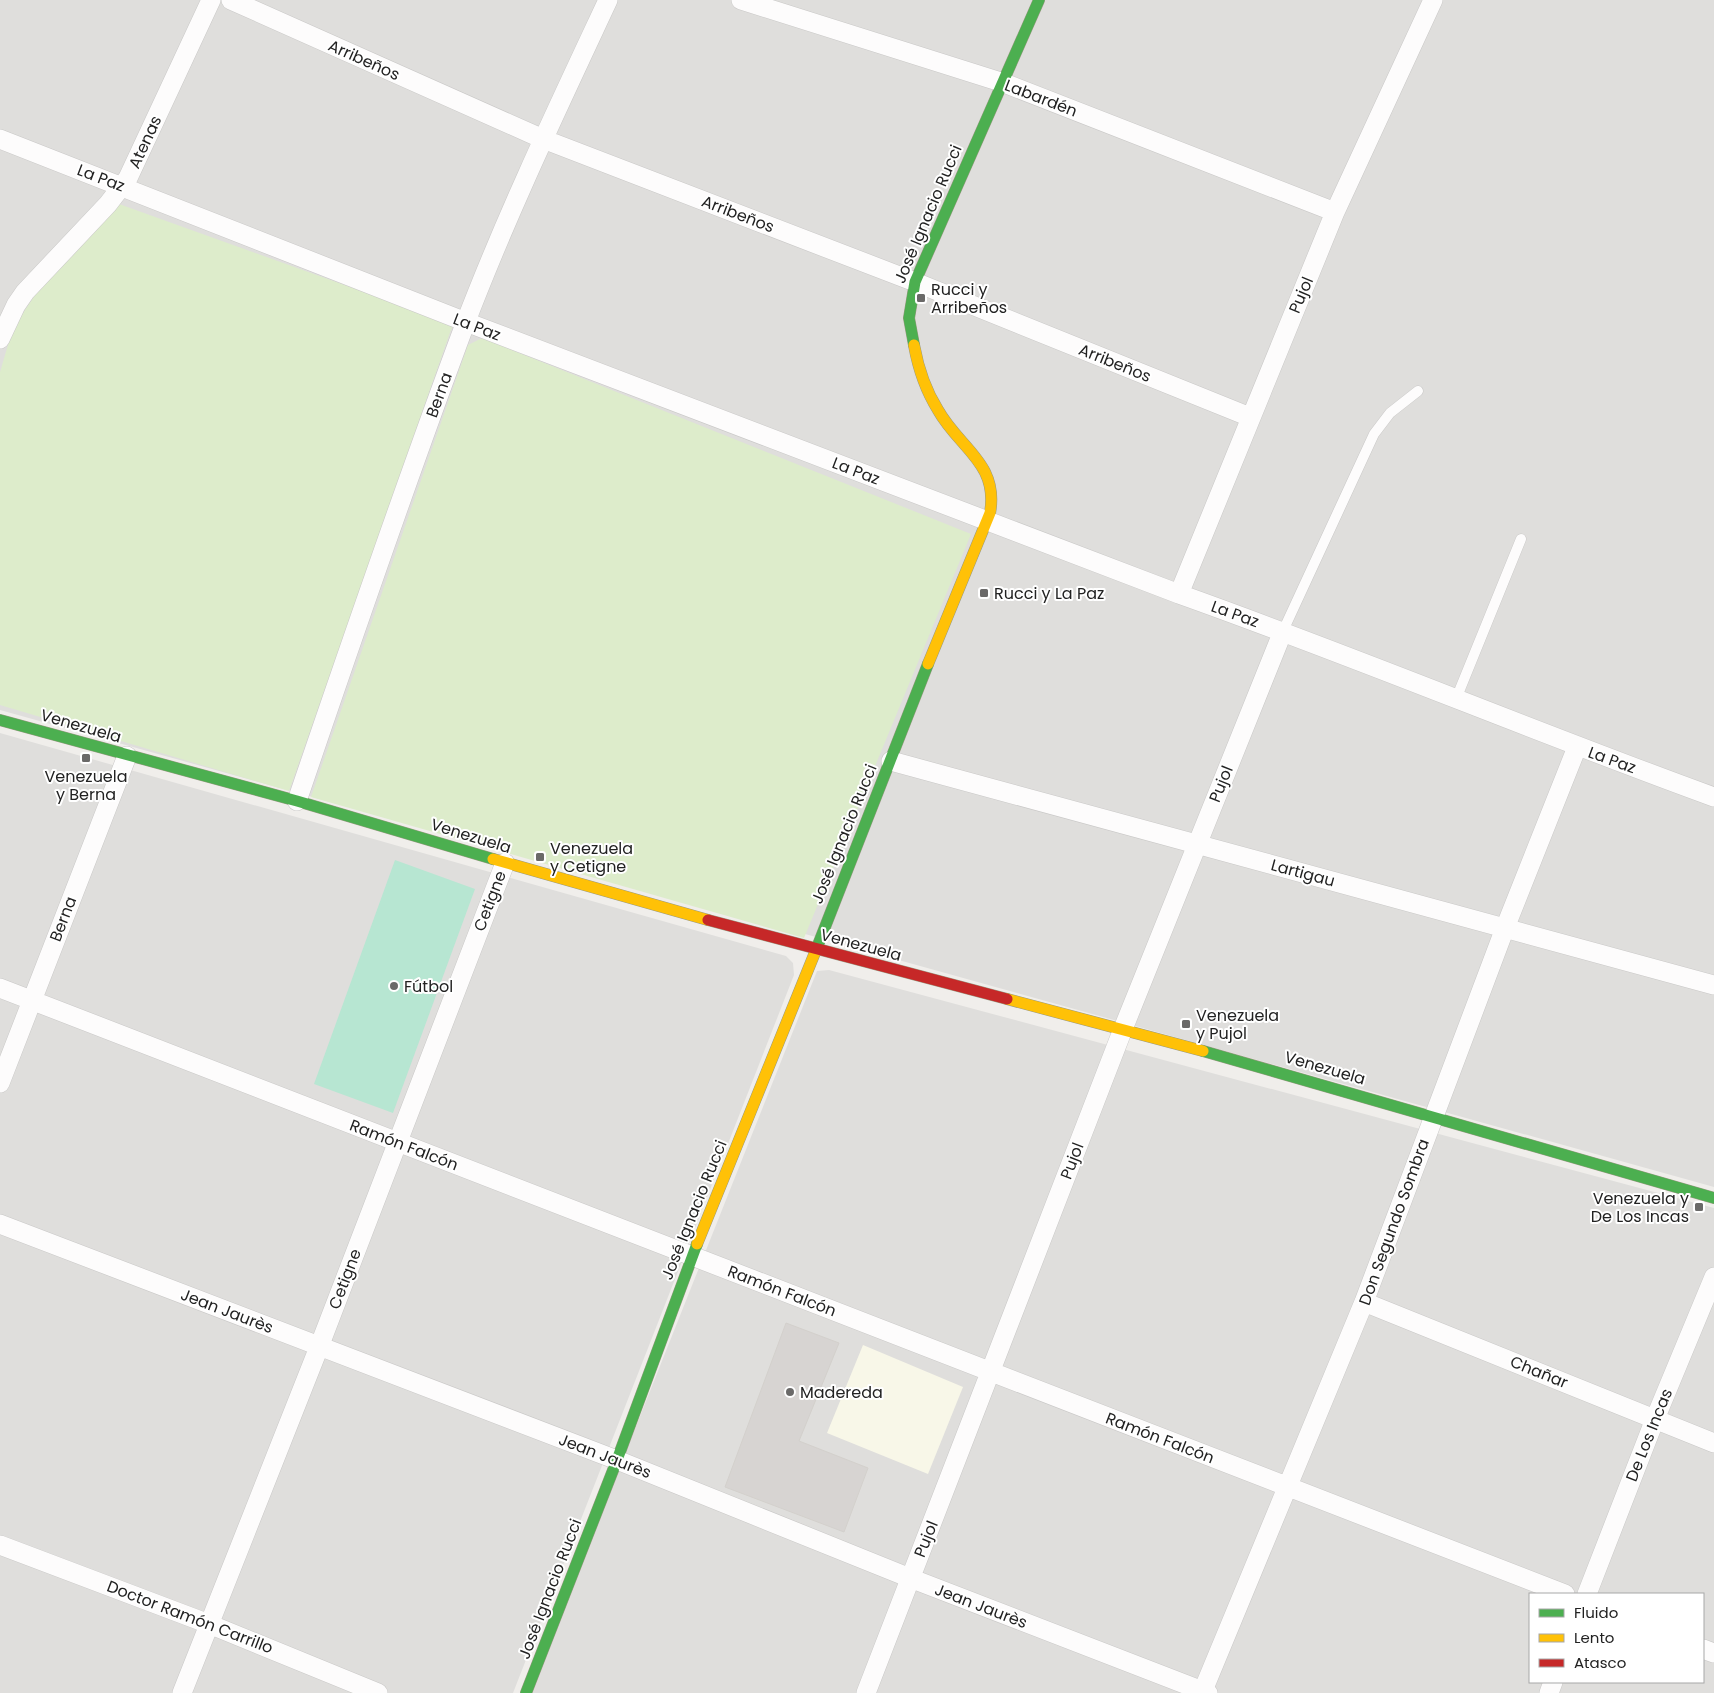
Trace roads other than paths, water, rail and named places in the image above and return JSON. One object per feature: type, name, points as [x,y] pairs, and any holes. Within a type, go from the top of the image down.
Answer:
[{"type":"street","name":"Atenas","points":[[0,339],[16,305],[25,292],[123,186],[211,0]]},
{"type":"street","name":"Arribeños","points":[[231,0],[543,139],[915,282],[1250,417]]},
{"type":"street","name":"Berna","points":[[297,801],[376,568],[466,322],[543,139],[608,0]]},
{"type":"street","name":"Labardén","points":[[741,0],[1004,83],[1335,212]]},
{"type":"street","name":"José Ignacio Rucci","points":[[526,1693],[617,1460],[692,1256],[816,950],[958,588],[988,521],[993,496],[990,480],[983,467],[938,411],[917,363],[909,318],[915,282],[1039,0]]},
{"type":"street","name":"Pujol","points":[[1179,594],[1335,212],[1432,0]]},
{"type":"street","name":"La Paz","points":[[0,139],[466,322],[1179,594],[1283,631],[1578,747],[1714,797]]},
{"type":"street","name":"Pujol","points":[[866,1693],[992,1372],[1123,1029],[1283,631]]},
{"type":"street","name":"Venezuela","points":[[0,720],[297,801],[505,864],[816,950],[1123,1029],[1433,1116],[1714,1198]]},
{"type":"street","name":"Don Segundo Sombra","points":[[1204,1692],[1364,1302],[1504,928],[1578,747]]},
{"type":"street","name":"Berna","points":[[0,1083],[127,756]]},
{"type":"street","name":"Lartigau","points":[[891,761],[1714,985]]},
{"type":"street","name":"Cetigne","points":[[182,1693],[319,1347],[505,864]]},
{"type":"street","name":"Ramón Falcón","points":[[0,988],[1562,1593]]},
{"type":"street","name":"Jean Jaurès","points":[[0,1224],[617,1460],[910,1578],[1204,1692]]},
{"type":"street","name":"De Los Incas","points":[[1587,1593],[1655,1419],[1714,1277]]},
{"type":"street","name":"Chañar","points":[[1364,1302],[1714,1443]]},
{"type":"street","name":"Doctor Ramón Carrillo","points":[[0,1544],[209,1624],[378,1693]]},
{"type":"lane","points":[[1283,631],[1374,434],[1390,413],[1418,391]]},
{"type":"lane","points":[[1456,699],[1521,539]]},
{"type":"place","name":"Rucci y Arribeños","points":[[921,298]]},
{"type":"place","name":"Rucci y La Paz","points":[[984,593]]},
{"type":"place","name":"Venezuela y Berna","points":[[86,758]]},
{"type":"place","name":"Venezuela y Cetigne","points":[[540,857]]},
{"type":"place","name":"Fútbol","points":[[394,986]]},
{"type":"place","name":"Venezuela y Pujol","points":[[1186,1024]]},
{"type":"place","name":"Venezuela y De Los Incas","points":[[1699,1207]]},
{"type":"place","name":"Madereda","points":[[790,1392]]}]
